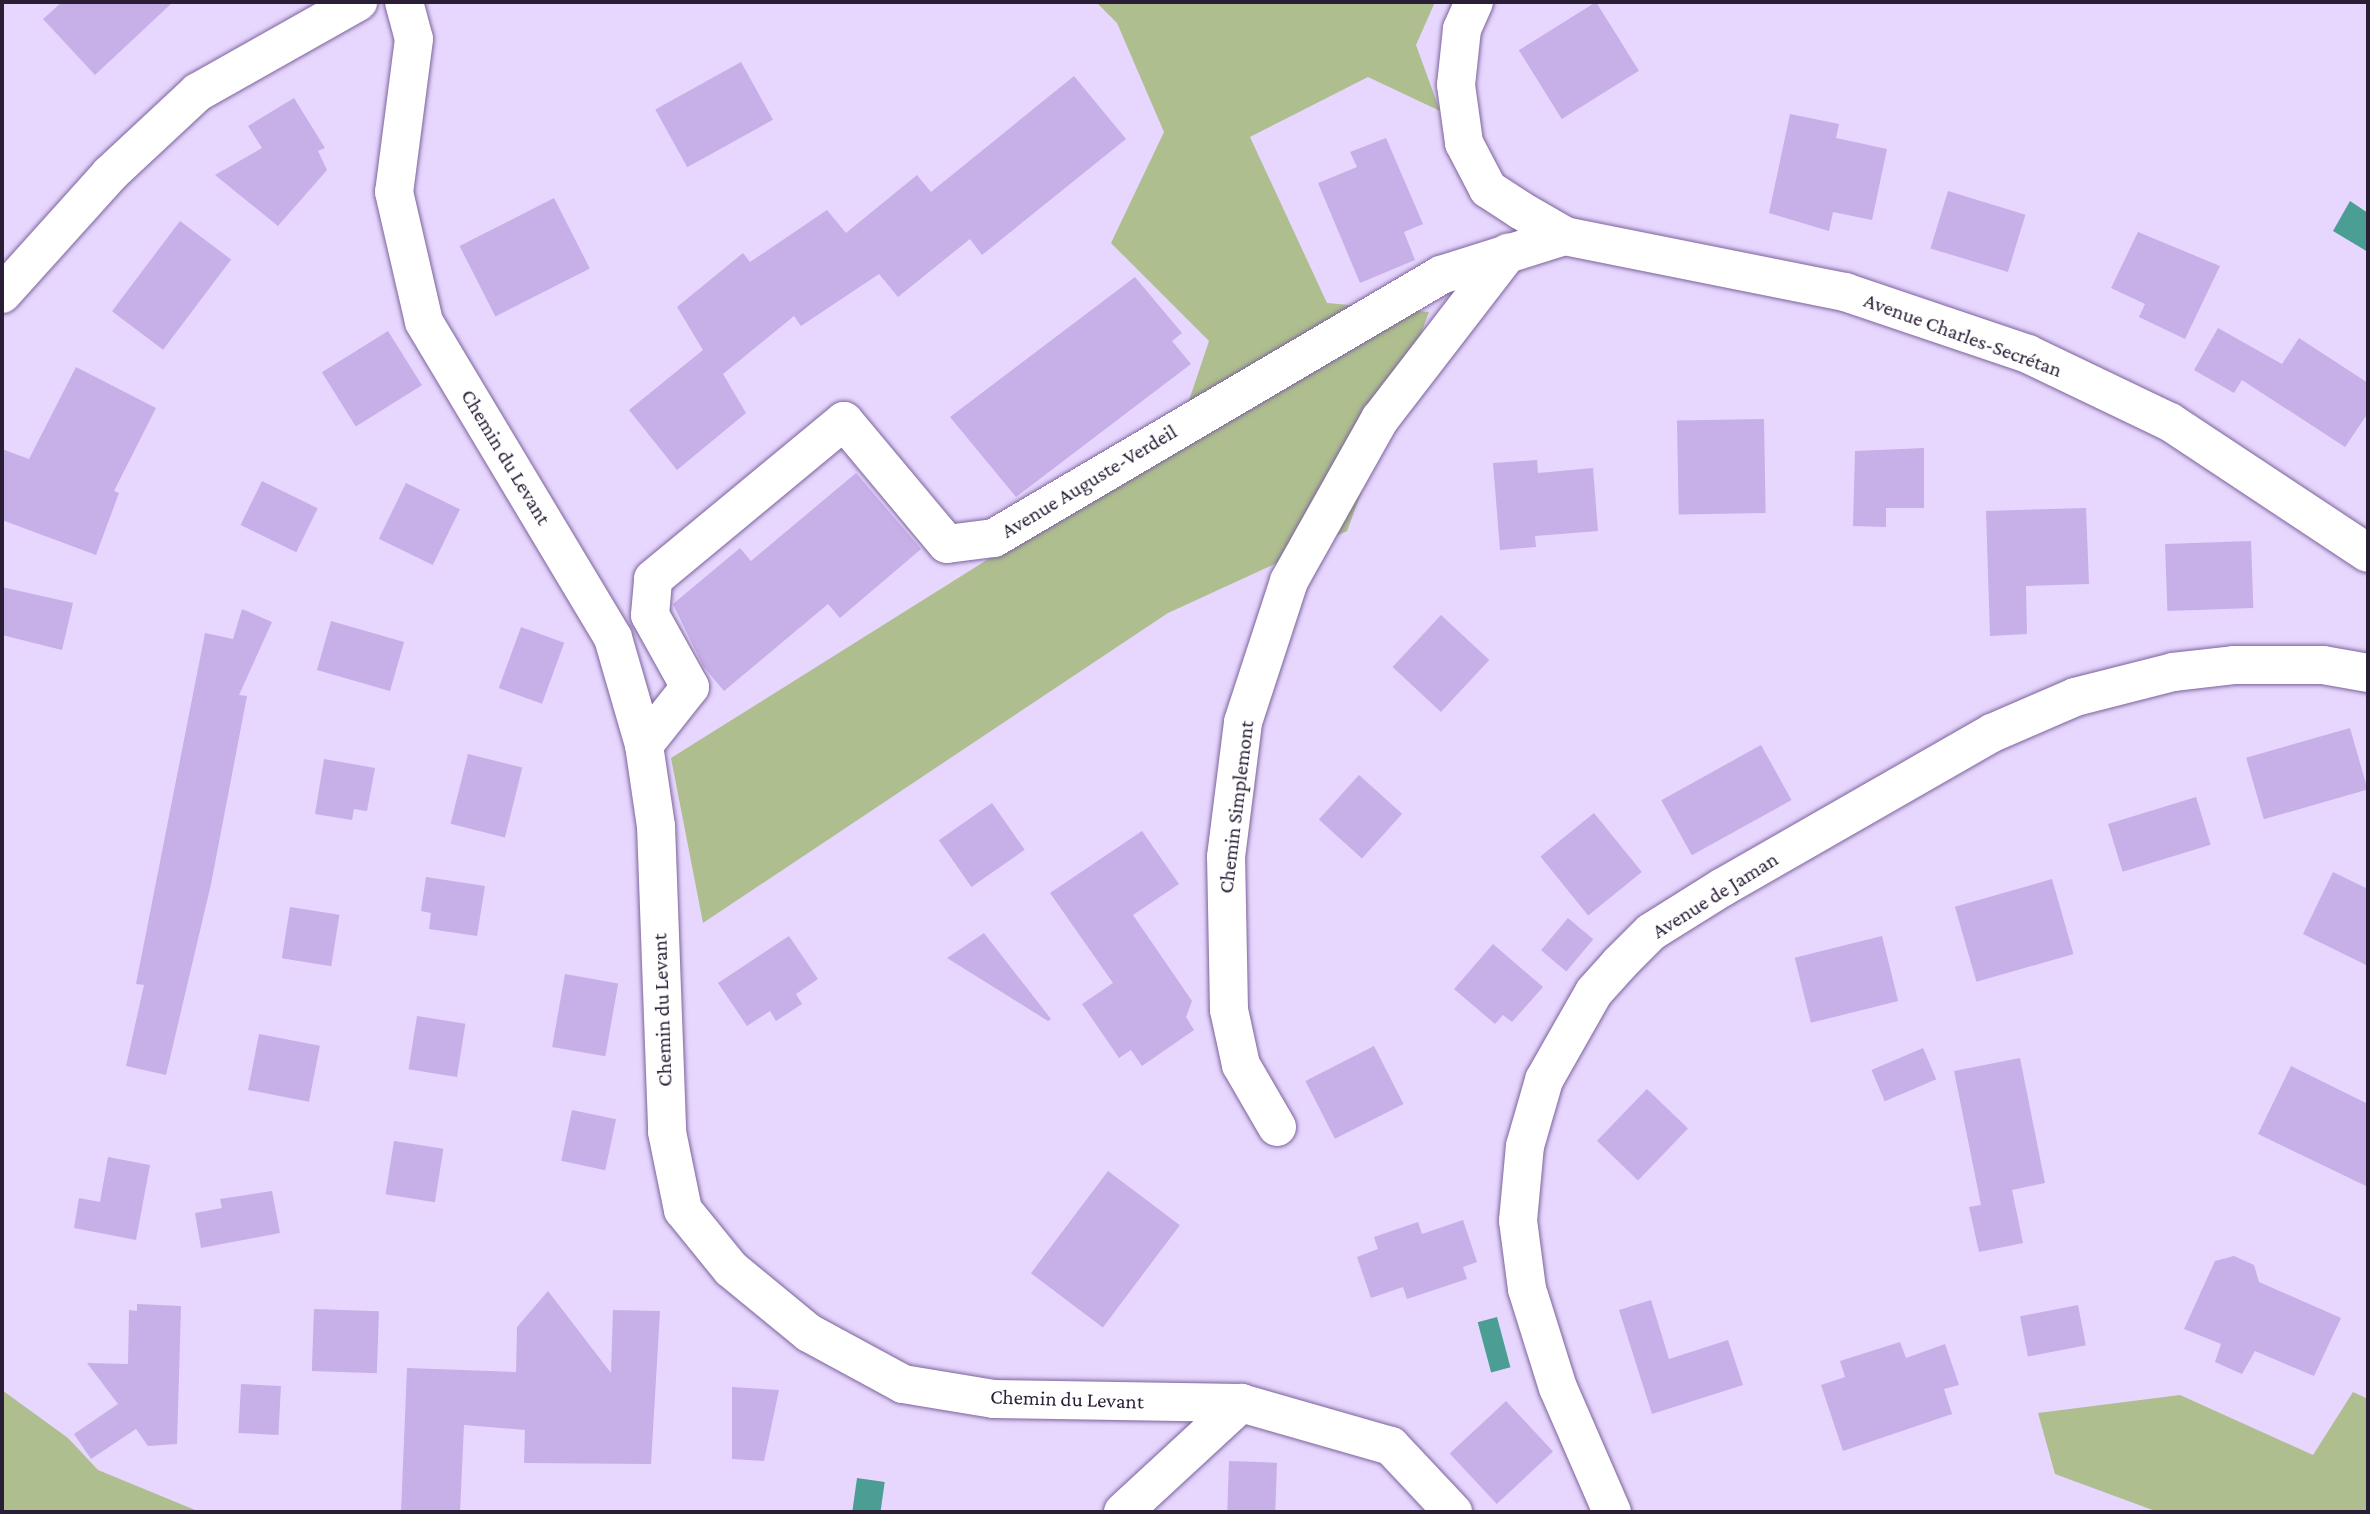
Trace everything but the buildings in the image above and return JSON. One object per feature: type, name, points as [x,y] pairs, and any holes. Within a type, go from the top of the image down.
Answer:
[{"type":"street","points":[[2,294],[110,174],[198,92],[358,2]]},
{"type":"street","name":"Chemin du Levant","points":[[404,2],[414,39],[394,192],[424,322],[613,638],[644,745],[656,826],[674,1186],[683,1210],[731,1269],[809,1333],[903,1384],[994,1399],[1241,1403],[1391,1446],[1453,1512]]},
{"type":"street","points":[[1474,2],[1462,29],[1456,85],[1464,143],[1488,189],[1520,210],[1508,255]]},
{"type":"street","name":"Avenue Charles-Secrétan","points":[[1520,210],[1565,236],[1845,292],[2028,354],[2170,422],[2368,553]]},
{"type":"street","points":[[1508,255],[1565,236]]},
{"type":"street","name":"Avenue Auguste-Verdeil","points":[[644,745],[690,687],[650,615],[653,579],[844,421],[947,544],[994,538],[1441,275],[1508,255]]},
{"type":"street","name":"Chemin Simplemont","points":[[1277,1128],[1241,1065],[1228,1010],[1226,858],[1243,722],[1289,581],[1380,419],[1508,255]]},
{"type":"street","name":"Avenue de Jaman","points":[[1612,1512],[1558,1388],[1527,1289],[1518,1221],[1525,1146],[1544,1080],[1611,973],[1651,932],[1723,887],[1992,733],[2075,697],[2173,672],[2234,665],[2323,665],[2368,673]]},
{"type":"street","points":[[1123,1512],[1241,1403]]},
{"type":"shaded area","points":[[1096,2],[1435,2],[1416,45],[1440,111],[1368,77],[1250,137],[1327,303],[1429,312],[1347,531],[1168,613],[703,923],[671,758],[1175,442],[1209,341],[1111,243],[1164,132],[1117,23]]},
{"type":"shaded area","points":[[2350,201],[2368,213],[2368,252],[2333,231]]},
{"type":"shaded area","points":[[1497,1317],[1510,1367],[1491,1372],[1478,1322]]},
{"type":"shaded area","points":[[2,1390],[68,1438],[98,1470],[200,1512],[2,1512]]},
{"type":"shaded area","points":[[2353,1392],[2368,1399],[2368,1512],[2158,1512],[2055,1474],[2038,1413],[2180,1395],[2313,1455]]},
{"type":"shaded area","points":[[857,1478],[885,1482],[880,1512],[852,1512]]}]
